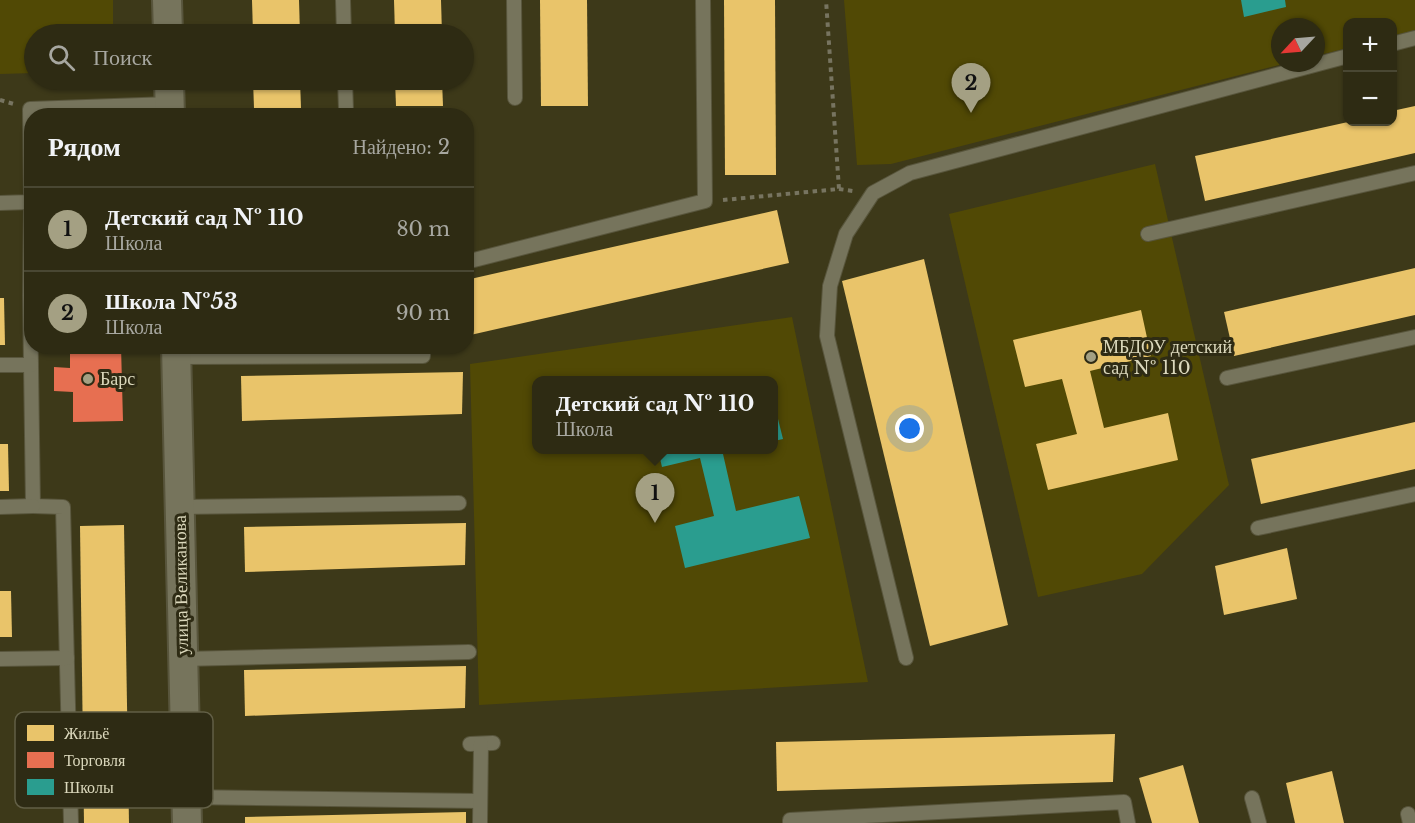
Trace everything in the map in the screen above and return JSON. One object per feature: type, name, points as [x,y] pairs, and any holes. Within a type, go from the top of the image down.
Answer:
[{"type":"street","points":[[167,0],[168,24]]},
{"type":"street","name":"улица Великанова","points":[[176,354],[184,712]]},
{"type":"lane","points":[[343,0],[344,24]]},
{"type":"lane","points":[[514,0],[515,98]]},
{"type":"lane","points":[[474,260],[705,201],[703,0]]},
{"type":"lane","points":[[1397,43],[1415,38]]},
{"type":"lane","points":[[906,658],[827,336],[830,286],[846,234],[873,193],[910,173],[1343,57]]},
{"type":"lane","points":[[345,90],[346,108]]},
{"type":"lane","points":[[46,108],[170,100]]},
{"type":"lane","points":[[1148,234],[1415,173]]},
{"type":"lane","points":[[0,203],[24,202]]},
{"type":"lane","points":[[1227,378],[1415,337]]},
{"type":"lane","points":[[31,354],[33,506]]},
{"type":"lane","points":[[300,354],[423,356],[423,354]]},
{"type":"lane","points":[[0,365],[31,365]]},
{"type":"lane","points":[[1258,528],[1415,494]]},
{"type":"lane","points":[[179,507],[459,503]]},
{"type":"lane","points":[[0,507],[63,507],[68,712]]},
{"type":"lane","points":[[183,659],[469,652]]},
{"type":"lane","points":[[0,659],[67,658]]},
{"type":"lane","points":[[480,823],[481,743]]},
{"type":"lane","points":[[1252,798],[1259,823]]},
{"type":"lane","points":[[186,810],[479,801]]},
{"type":"lane","points":[[789,823],[790,820],[1124,802],[1128,823]]},
{"type":"lane","points":[[71,808],[71,823]]},
{"type":"path","points":[[705,201],[839,189],[826,0]]},
{"type":"shaded area","points":[[0,0],[113,0],[113,24],[24,24],[24,73],[0,74]]},
{"type":"shaded area","points":[[844,0],[1415,0],[1415,30],[1397,35],[1397,18],[1343,18],[1343,49],[1325,54],[1325,18],[1271,18],[1271,67],[891,164],[857,165]]},
{"type":"shaded area","name":"МБДОУ детский сад № 110","points":[[1155,164],[1229,485],[1142,574],[1038,597],[949,214]]},
{"type":"shaded area","points":[[792,317],[868,682],[479,705],[470,364]]},
{"type":"building: Жильё","points":[[252,0],[299,0],[300,24],[253,24]]},
{"type":"building: Жильё","points":[[394,0],[441,0],[442,24],[395,24]]},
{"type":"building: Жильё","points":[[540,0],[587,0],[588,106],[541,106]]},
{"type":"building: Жильё","points":[[724,0],[775,0],[776,175],[725,175]]},
{"type":"building: Жильё","points":[[253,90],[300,90],[301,108],[254,108]]},
{"type":"building: Жильё","points":[[395,90],[442,90],[443,106],[396,106]]},
{"type":"building: Жильё","points":[[1415,106],[1415,153],[1205,201],[1195,156],[1343,123],[1343,126],[1397,126],[1397,110]]},
{"type":"building: Жильё","points":[[777,210],[789,263],[474,334],[474,278]]},
{"type":"building: Жильё","points":[[924,259],[1008,625],[930,646],[842,281]]},
{"type":"building: Жильё","points":[[1415,268],[1415,315],[1234,356],[1224,312]]},
{"type":"building: Жильё","points":[[0,298],[4,298],[5,345],[0,345]]},
{"type":"building: Жильё","points":[[1141,310],[1151,356],[1090,371],[1104,428],[1168,413],[1178,460],[1048,490],[1036,444],[1077,434],[1062,379],[1025,387],[1013,340]]},
{"type":"building: Жильё","points":[[463,372],[462,414],[242,421],[241,376]]},
{"type":"building: Жильё","points":[[1415,422],[1415,469],[1261,504],[1251,459]]},
{"type":"building: Жильё","points":[[0,444],[8,444],[9,491],[0,491]]},
{"type":"building: Жильё","points":[[466,523],[465,565],[245,572],[244,527]]},
{"type":"building: Жильё","points":[[124,525],[127,712],[83,712],[80,526]]},
{"type":"building: Жильё","points":[[1287,548],[1297,599],[1224,615],[1215,566]]},
{"type":"building: Жильё","points":[[0,591],[11,591],[12,637],[0,637]]},
{"type":"building: Жильё","points":[[466,666],[465,708],[245,716],[244,670]]},
{"type":"building: Жильё","points":[[1115,734],[1113,782],[777,791],[776,742]]},
{"type":"building: Жильё","points":[[1183,765],[1199,823],[1152,823],[1139,778]]},
{"type":"building: Жильё","points":[[1332,771],[1344,823],[1295,823],[1286,783]]},
{"type":"building: Жильё","points":[[84,808],[129,808],[129,823],[84,823]]},
{"type":"building: Жильё","points":[[466,812],[466,823],[245,823],[245,817]]},
{"type":"building: Торговля","name":"Барс","points":[[70,354],[121,354],[123,421],[73,422],[73,392],[54,391],[54,367],[70,368]]},
{"type":"building: Школы","points":[[1241,0],[1285,0],[1286,7],[1244,17]]},
{"type":"building: Школы","points":[[778,419],[783,439],[778,440]]},
{"type":"building: Школы","points":[[659,454],[723,454],[736,511],[799,496],[810,538],[685,568],[675,526],[714,516],[700,458],[662,467]]},
{"type":"place","name":"Школа №53","points":[[971,113]]},
{"type":"place","name":"МБДОУ детский сад № 110","points":[[1091,357]]},
{"type":"place","name":"Барс","points":[[88,379]]},
{"type":"place","name":"Детский сад № 110","points":[[655,523]]}]
